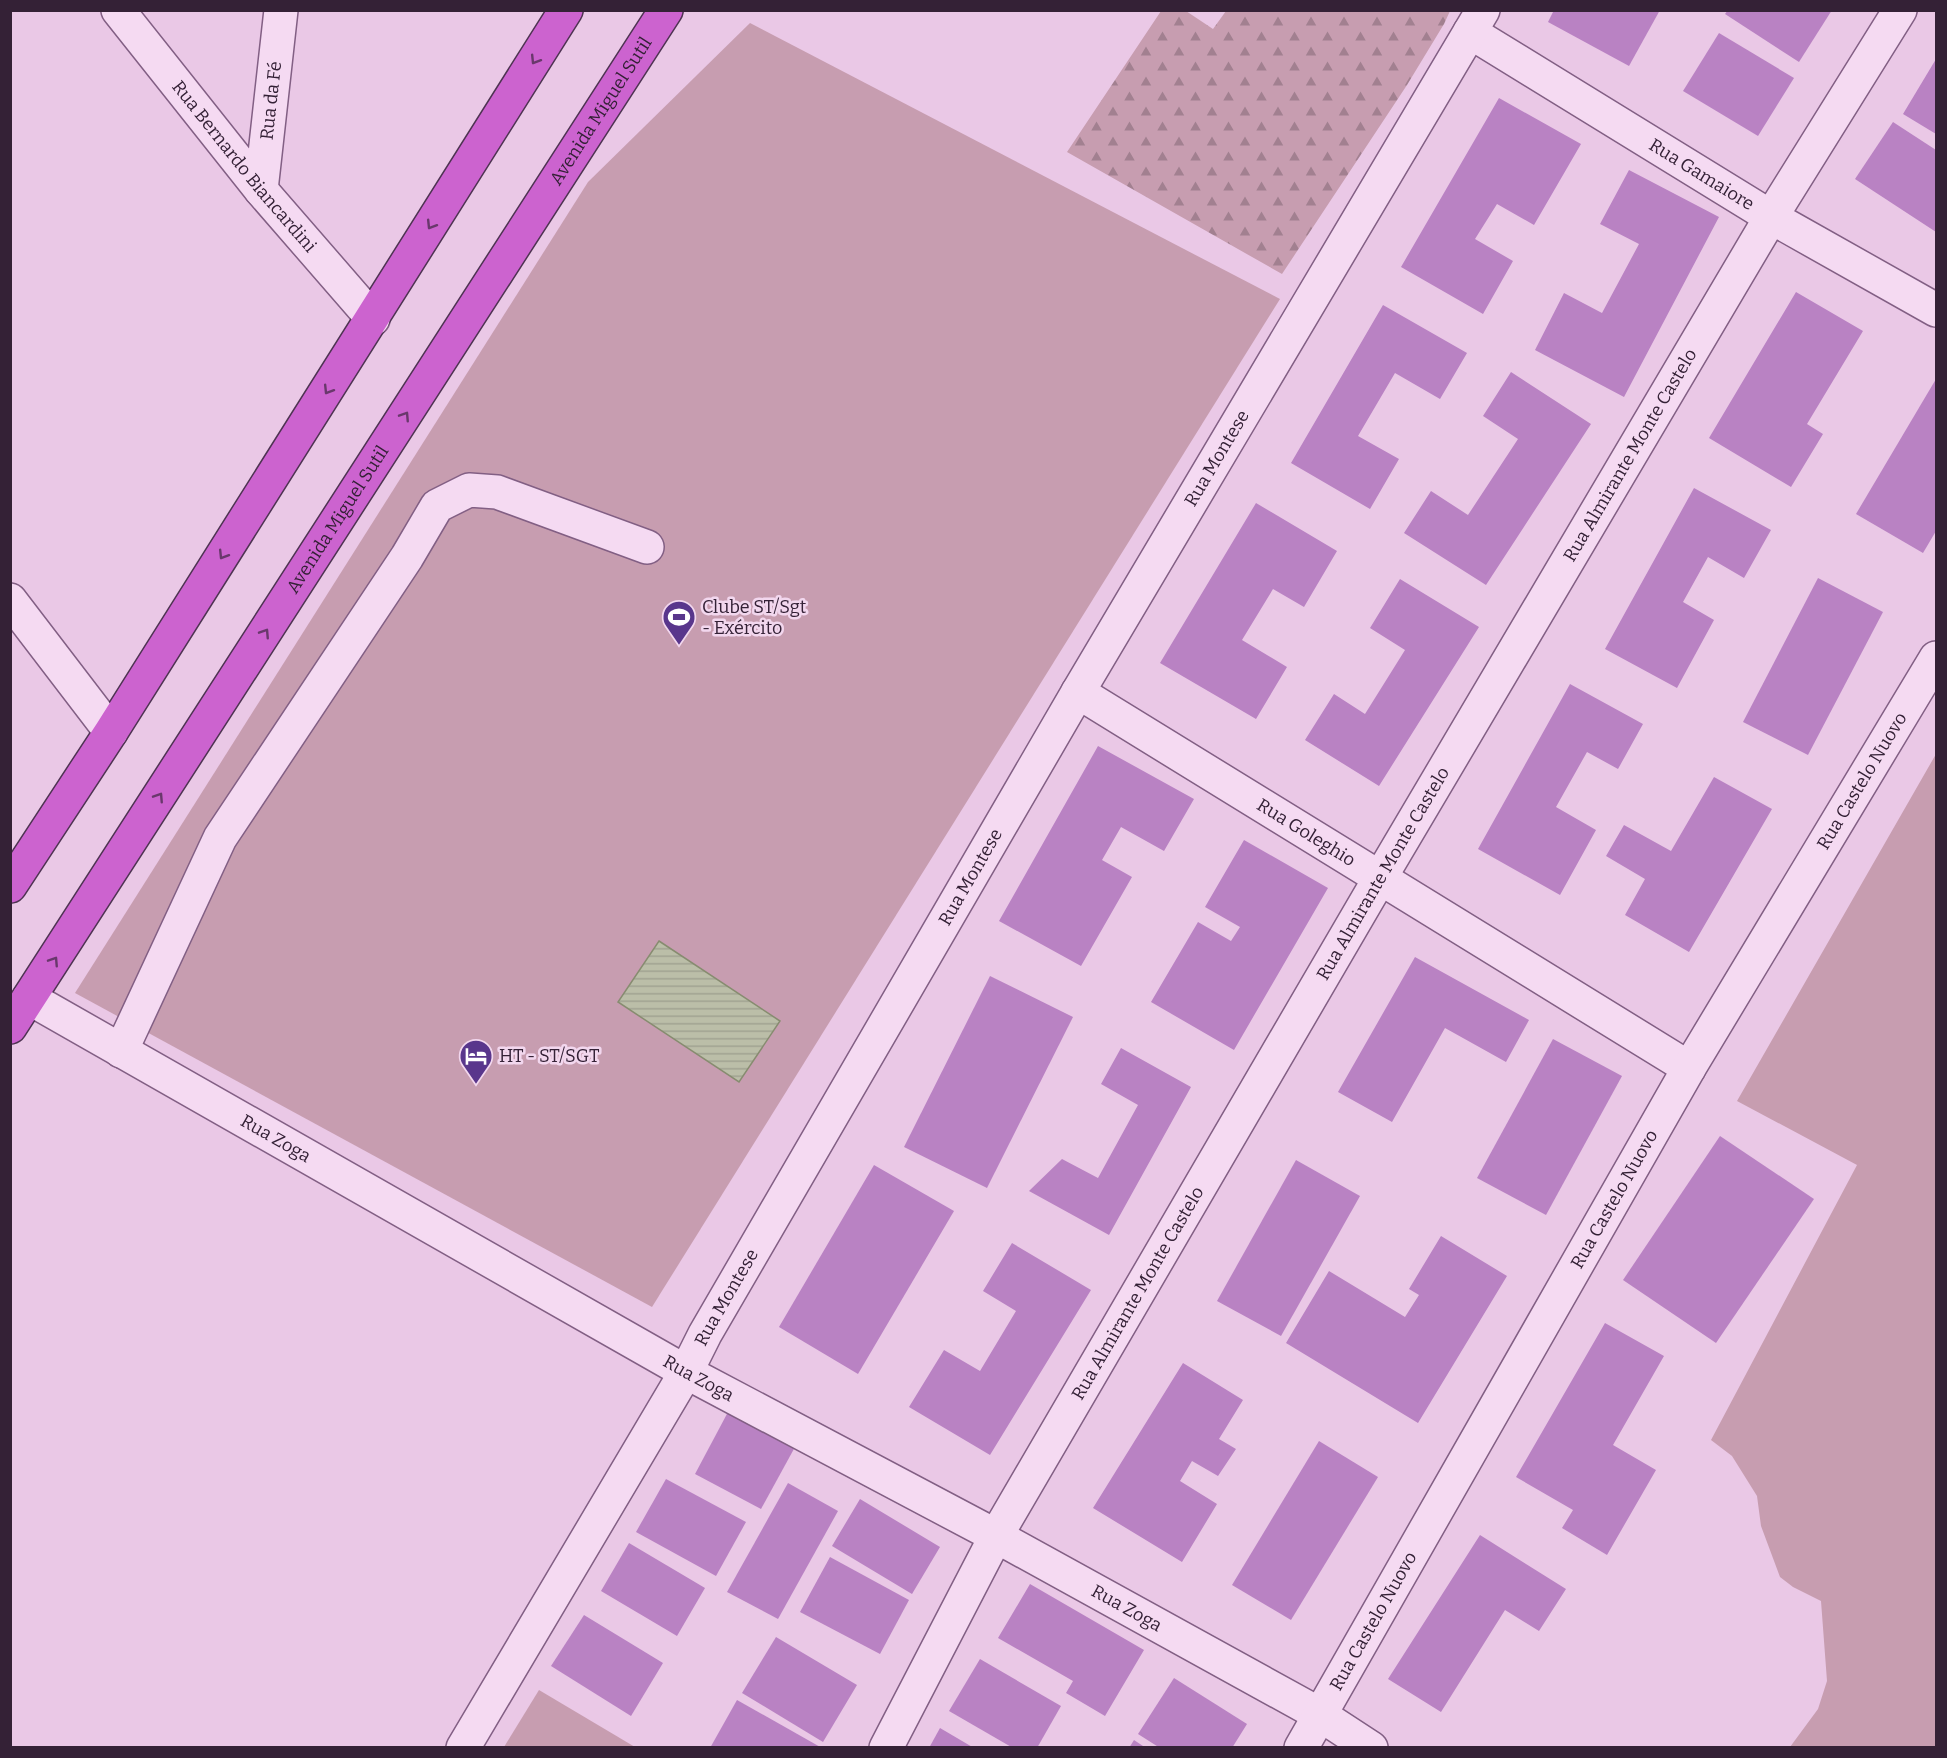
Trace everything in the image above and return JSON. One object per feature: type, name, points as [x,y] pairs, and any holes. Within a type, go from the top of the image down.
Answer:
[{"type":"highway","points":[[10,886],[111,732],[566,10]]},
{"type":"highway","name":"Avenida Miguel Sutil","points":[[10,1028],[666,10]]},
{"type":"street","name":"Rua Bernardo Biancardini","points":[[118,10],[261,190],[373,319]]},
{"type":"street","name":"Rua da Fé","points":[[261,190],[281,10]]},
{"type":"street","name":"Rua Almirante Monte Castelo","points":[[886,1748],[996,1536],[1380,878],[1771,217],[1900,10]]},
{"type":"street","name":"Rua Gamaiore","points":[[1476,21],[1771,217],[1936,310]]},
{"type":"street","name":"Rua Montese","points":[[463,1748],[686,1372],[711,1323],[1078,692],[1476,21]]},
{"type":"street","points":[[121,1051],[220,838],[407,557],[437,506],[469,490],[497,492],[647,547]]},
{"type":"street","points":[[10,600],[111,732]]},
{"type":"street","name":"Rua Castelo Nuovo","points":[[1301,1748],[1689,1068],[1936,658]]},
{"type":"street","name":"Rua Goleghio","points":[[1078,692],[1689,1068]]},
{"type":"street","name":"Rua Zoga","points":[[29,998],[686,1372],[996,1536],[1319,1714],[1371,1748]]},
{"type":"green space","points":[[1161,11],[1186,11],[1213,29],[1226,11],[1450,11],[1407,85],[1282,274],[1067,152]]},
{"type":"green space","name":"Clube ST/Sgt - Exército","points":[[750,23],[1280,299],[652,1307],[75,993],[588,182]]},
{"type":"green space","points":[[1936,754],[1936,1747],[1790,1747],[1818,1709],[1827,1681],[1821,1601],[1793,1587],[1780,1577],[1761,1526],[1757,1496],[1732,1456],[1711,1440],[1857,1165],[1737,1101]]},
{"type":"green space","points":[[539,1690],[635,1747],[504,1747]]},
{"type":"shaded area","points":[[659,941],[780,1021],[739,1082],[618,1002]]},
{"type":"building","points":[[1554,10],[1660,10],[1629,66],[1548,22]]},
{"type":"building","points":[[1728,10],[1832,10],[1799,62],[1725,14]]},
{"type":"building","points":[[1719,33],[1794,78],[1758,136],[1683,91]]},
{"type":"building","points":[[1936,59],[1936,134],[1903,114]]},
{"type":"building","points":[[1499,98],[1581,144],[1534,225],[1497,204],[1475,239],[1513,261],[1483,314],[1401,267]]},
{"type":"building","points":[[1893,122],[1936,150],[1936,232],[1855,179]]},
{"type":"building","points":[[1629,170],[1719,217],[1624,397],[1535,350],[1564,293],[1602,313],[1639,244],[1600,224]]},
{"type":"building","points":[[1796,292],[1863,331],[1807,424],[1823,434],[1791,487],[1709,438]]},
{"type":"building","points":[[1383,305],[1467,353],[1440,399],[1395,373],[1358,436],[1399,459],[1370,509],[1291,463]]},
{"type":"building","points":[[1511,372],[1591,424],[1486,585],[1404,533],[1431,491],[1468,515],[1518,439],[1483,416]]},
{"type":"building","points":[[1936,379],[1936,531],[1923,553],[1856,514]]},
{"type":"building","points":[[1694,488],[1771,530],[1744,578],[1708,557],[1683,602],[1714,620],[1677,688],[1605,649]]},
{"type":"building","points":[[1256,503],[1337,551],[1304,607],[1273,589],[1242,640],[1287,667],[1256,719],[1160,663]]},
{"type":"building","points":[[1818,578],[1883,612],[1808,755],[1743,722]]},
{"type":"building","points":[[1400,579],[1479,627],[1379,786],[1305,740],[1334,694],[1365,714],[1405,650],[1370,628]]},
{"type":"building","points":[[1570,684],[1643,724],[1618,769],[1587,752],[1556,807],[1596,830],[1560,895],[1478,849]]},
{"type":"building","points":[[1098,746],[1194,799],[1164,851],[1121,827],[1102,860],[1132,877],[1081,966],[999,921]]},
{"type":"building","points":[[1714,777],[1772,809],[1689,952],[1625,915],[1645,879],[1606,856],[1624,825],[1671,851]]},
{"type":"building","points":[[1244,840],[1328,888],[1234,1050],[1151,1002],[1198,922],[1231,941],[1240,927],[1205,907]]},
{"type":"building","points":[[1415,957],[1529,1020],[1506,1062],[1445,1028],[1392,1122],[1338,1092]]},
{"type":"building","points":[[990,976],[1073,1017],[987,1188],[904,1147]]},
{"type":"building","points":[[1553,1039],[1622,1076],[1546,1215],[1477,1178]]},
{"type":"building","points":[[1121,1048],[1191,1087],[1109,1235],[1029,1191],[1062,1159],[1098,1178],[1138,1105],[1101,1084]]},
{"type":"building","points":[[1720,1136],[1814,1199],[1716,1343],[1623,1280]]},
{"type":"building","points":[[1296,1160],[1360,1196],[1281,1336],[1217,1301]]},
{"type":"building","points":[[874,1165],[954,1211],[858,1374],[779,1327]]},
{"type":"building","points":[[1441,1236],[1507,1276],[1418,1423],[1286,1343],[1329,1271],[1405,1317],[1419,1295],[1409,1289]]},
{"type":"building","points":[[1012,1243],[1091,1290],[990,1455],[909,1407],[944,1350],[980,1371],[1016,1311],[983,1291]]},
{"type":"building","points":[[1605,1323],[1664,1356],[1613,1445],[1656,1470],[1607,1555],[1562,1528],[1573,1510],[1516,1477]]},
{"type":"building","points":[[1183,1363],[1243,1400],[1219,1439],[1236,1449],[1218,1476],[1192,1461],[1180,1481],[1217,1504],[1182,1562],[1093,1508]]},
{"type":"building","points":[[728,1412],[795,1447],[761,1509],[695,1474]]},
{"type":"building","points":[[1319,1441],[1378,1477],[1291,1620],[1232,1585]]},
{"type":"building","points":[[666,1479],[746,1522],[716,1576],[636,1532]]},
{"type":"building","points":[[788,1483],[838,1511],[778,1619],[727,1592]]},
{"type":"building","points":[[860,1499],[940,1547],[912,1594],[832,1546]]},
{"type":"building","points":[[1480,1535],[1566,1589],[1539,1631],[1505,1610],[1441,1712],[1388,1679]]},
{"type":"building","points":[[629,1543],[705,1588],[677,1636],[601,1591]]},
{"type":"building","points":[[830,1557],[909,1600],[880,1654],[800,1612]]},
{"type":"building","points":[[1030,1584],[1144,1650],[1105,1716],[1066,1693],[1073,1681],[998,1638]]},
{"type":"building","points":[[584,1615],[663,1663],[631,1716],[551,1666]]},
{"type":"building","points":[[776,1637],[857,1685],[823,1742],[742,1693]]},
{"type":"building","points":[[980,1659],[1061,1706],[1037,1748],[1013,1748],[949,1711]]},
{"type":"building","points":[[1174,1678],[1247,1724],[1232,1748],[1160,1748],[1138,1734]]},
{"type":"building","points":[[737,1700],[822,1748],[710,1748]]},
{"type":"building","points":[[940,1728],[974,1748],[929,1748]]},
{"type":"building","points":[[1134,1740],[1146,1748],[1129,1748]]},
{"type":"place","name":"Clube ST/Sgt - Exército","points":[[679,646]]},
{"type":"place","name":"HT - ST/SGT","points":[[476,1085]]}]
